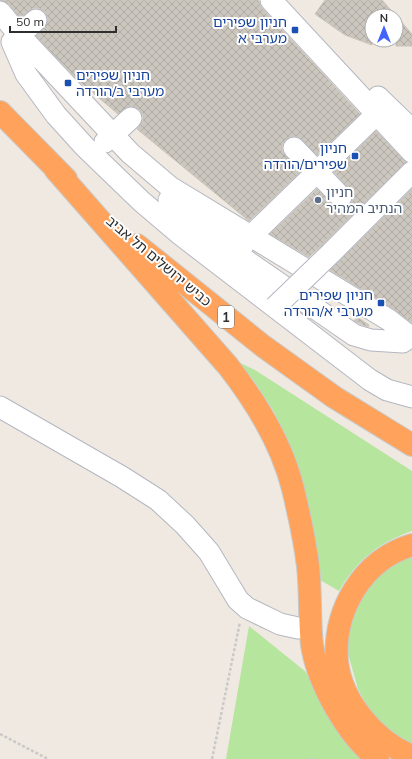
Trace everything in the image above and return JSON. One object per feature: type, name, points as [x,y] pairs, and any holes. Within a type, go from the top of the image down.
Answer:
[{"type":"highway","name":"כביש ירושלים תל אביב","points":[[0,112],[55,169],[149,256],[263,346],[334,397],[412,445]]},
{"type":"highway","points":[[55,169],[228,366],[243,385],[268,426],[293,488],[308,566],[313,647],[320,673],[332,701],[348,727],[378,759]]},
{"type":"highway","points":[[412,545],[394,552],[368,571],[352,593],[337,631],[337,662],[347,694],[362,716],[379,735],[412,756]]},
{"type":"lane","points":[[271,0],[381,110],[412,130]]},
{"type":"lane","points":[[284,0],[321,40],[381,110],[412,152]]},
{"type":"lane","points":[[0,12],[26,74],[39,93],[85,147],[141,201],[370,380],[388,390],[412,397]]},
{"type":"lane","points":[[10,35],[36,20]]},
{"type":"lane","points":[[10,35],[109,139],[133,170],[165,197],[409,343]]},
{"type":"lane","points":[[247,247],[317,171],[381,110]]},
{"type":"lane","points":[[109,139],[131,118]]},
{"type":"lane","points":[[109,139],[130,153],[170,187],[247,247]]},
{"type":"lane","points":[[294,148],[341,197]]},
{"type":"lane","points":[[275,307],[407,177]]},
{"type":"lane","points":[[0,407],[122,477],[158,500],[185,525],[209,552],[238,600],[247,608],[280,624],[298,628]]},
{"type":"path","points":[[212,759],[239,625],[247,608]]},
{"type":"path","points":[[0,734],[48,759]]},
{"type":"green space","points":[[238,362],[255,370],[412,471],[412,531],[389,541],[370,554],[353,570],[339,591],[320,580],[290,449],[274,412],[254,381]]},
{"type":"green space","points":[[412,552],[412,749],[397,740],[371,713],[358,689],[347,650],[351,613],[365,585]]},
{"type":"green space","points":[[249,626],[306,672],[320,702],[365,759],[226,759]]},
{"type":"building","name":"חניון הנתיב המהיר","points":[[0,0],[258,0],[262,8],[360,114],[317,155],[298,137],[292,136],[285,140],[282,145],[282,151],[300,172],[249,221],[137,129],[143,121],[143,115],[140,110],[129,106],[118,114],[80,82],[36,36],[47,24],[48,18],[45,12],[39,8],[33,8],[20,18],[9,4]]},
{"type":"building","points":[[325,0],[382,0],[389,8],[364,8],[364,42],[345,35],[315,14]]},
{"type":"building","points":[[404,25],[412,34],[412,46],[404,46]]},
{"type":"building","points":[[376,131],[406,162],[323,244],[309,257],[270,234],[317,189],[337,208],[343,209],[350,205],[353,200],[353,194],[334,172]]},
{"type":"building","points":[[412,189],[412,323],[395,310],[330,270]]},
{"type":"building","points":[[357,317],[369,325],[368,327],[354,321]]},
{"type":"place","name":"חניון שפירים מערבי א","points":[[295,30]]},
{"type":"place","name":"חניון שפירים מערבי ב/הורדה","points":[[68,83]]},
{"type":"place","name":"חניון שפירים/הורדה","points":[[355,156]]},
{"type":"place","name":"חניון הנתיב המהיר","points":[[318,200]]},
{"type":"place","name":"חניון שפירים מערבי א/הורדה","points":[[381,303]]}]
